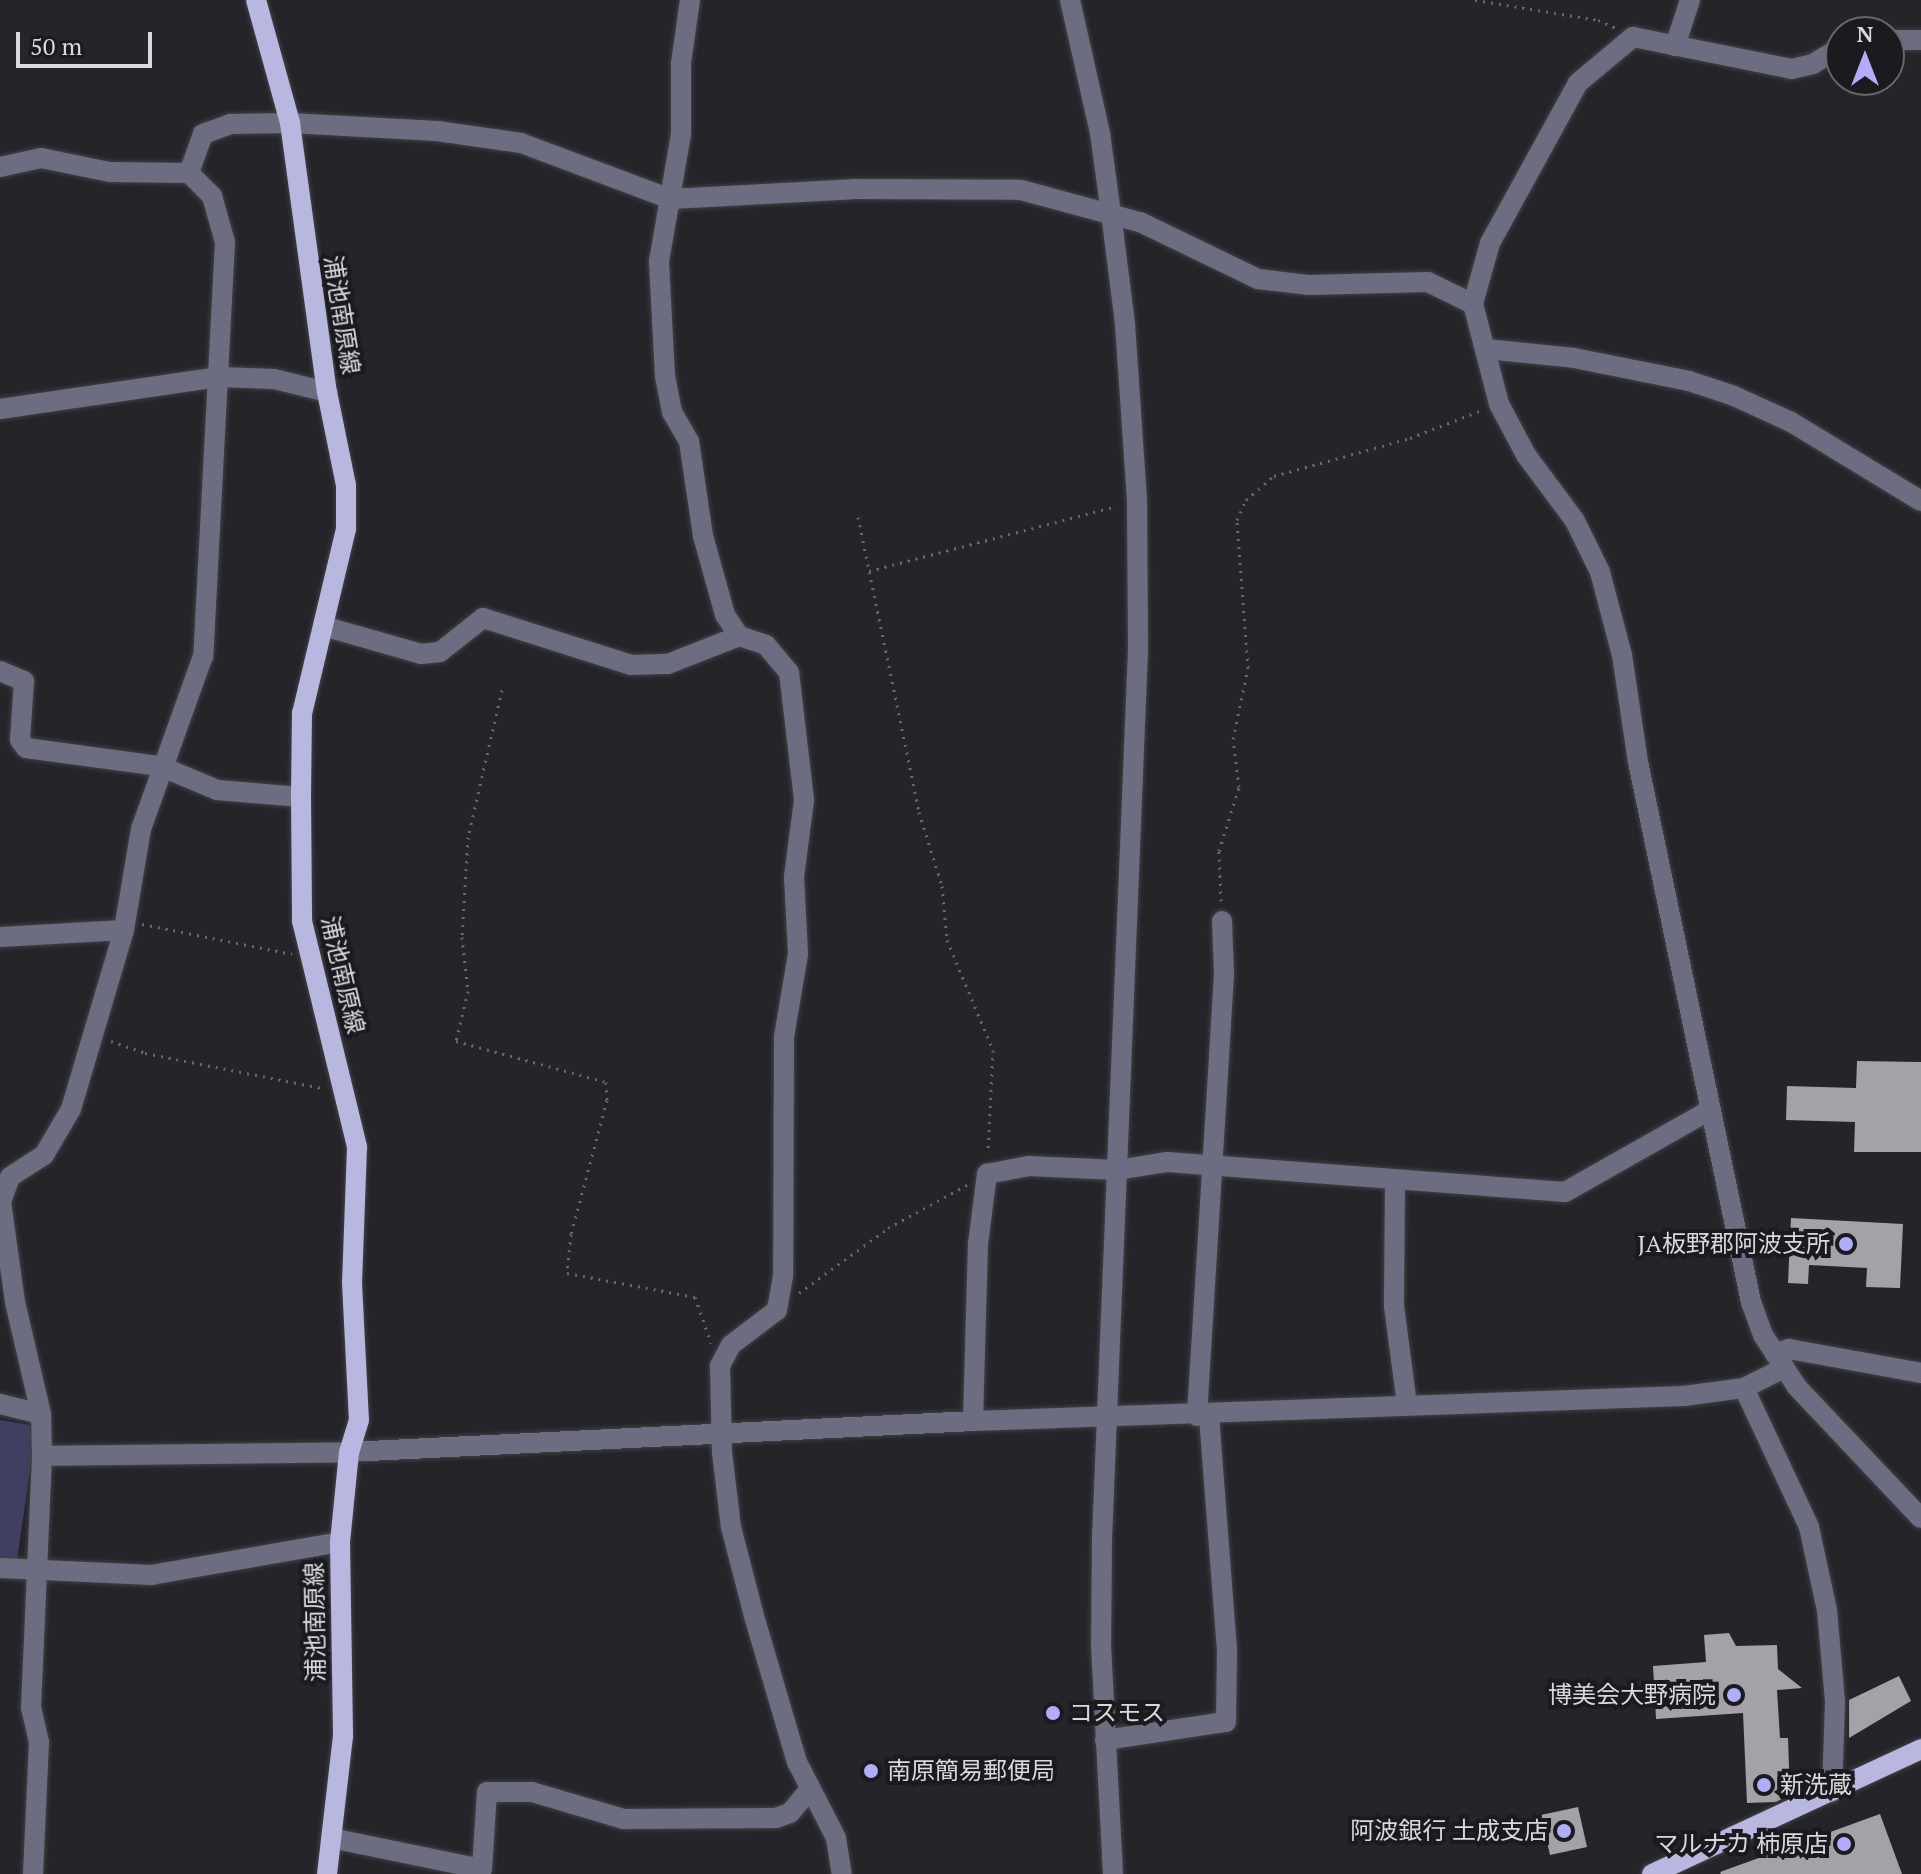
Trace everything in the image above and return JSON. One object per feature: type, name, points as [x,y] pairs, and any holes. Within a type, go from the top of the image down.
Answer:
[{"type":"main road","name":"浦池南原線","points":[[256,0],[290,123],[327,392],[346,485],[346,529],[302,713],[302,921],[357,1147],[352,1283],[359,1420],[349,1452],[340,1542],[343,1736],[327,1874]]},
{"type":"main road","points":[[1652,1874],[1921,1749]]},
{"type":"street","points":[[690,0],[681,63],[681,134],[659,262],[665,376],[672,412],[689,441],[703,536],[721,602],[739,636]]},
{"type":"street","points":[[1070,0],[1100,133],[1111,213],[1125,324],[1137,501],[1138,650],[1106,1419],[1105,1740],[1113,1874]]},
{"type":"street","points":[[1675,46],[1690,0]]},
{"type":"street","points":[[1825,57],[1813,64],[1792,69],[1633,37],[1578,83],[1490,243],[1473,304],[1499,404],[1526,455],[1575,521],[1600,572],[1622,655],[1638,762],[1751,1302],[1779,1361],[1921,1518]]},
{"type":"street","points":[[189,173],[203,134],[230,124],[290,123],[437,131],[521,143],[671,199],[853,189],[1021,190],[1111,213],[1258,279],[1308,285],[1428,282],[1473,304]]},
{"type":"street","points":[[0,167],[41,158],[110,172],[189,173],[212,196],[225,242],[203,656],[160,766],[128,886],[124,930],[96,1035],[71,1109],[44,1155],[10,1177],[1,1202],[15,1302],[41,1414],[42,1456],[31,1708],[39,1742],[33,1874]]},
{"type":"street","points":[[1486,349],[1574,358],[1689,381],[1734,396],[1791,422],[1921,501]]},
{"type":"street","points":[[0,409],[220,377],[274,379],[327,392]]},
{"type":"street","points":[[323,626],[421,654],[440,652],[483,618],[631,665],[668,664],[739,636],[766,645],[789,672],[804,800],[794,877],[798,954],[784,1037],[783,1276],[777,1310],[731,1345],[720,1366],[731,1527],[797,1762],[836,1838],[842,1874]]},
{"type":"street","points":[[0,671],[24,681],[20,740],[26,748],[160,766],[217,790],[301,797]]},
{"type":"street","points":[[1105,1740],[1226,1722],[1227,1650],[1203,1416],[1210,1164],[1224,975],[1222,921]]},
{"type":"street","points":[[0,937],[124,930]]},
{"type":"street","points":[[973,1421],[978,1244],[987,1174],[1029,1166],[1117,1170],[1167,1162],[1395,1183],[1565,1192],[1710,1110]]},
{"type":"street","points":[[1395,1183],[1394,1306],[1407,1405]]},
{"type":"street","points":[[42,1456],[349,1452],[973,1421],[1203,1416],[1407,1405],[1684,1396],[1744,1388],[1779,1361],[1789,1349],[1921,1373]]},
{"type":"street","points":[[1744,1388],[1809,1527],[1824,1596],[1835,1702],[1832,1792]]},
{"type":"street","points":[[0,1404],[41,1414]]},
{"type":"street","points":[[0,1568],[35,1567],[151,1575],[340,1542]]},
{"type":"street","points":[[331,1838],[482,1869],[487,1792],[532,1792],[624,1819],[776,1818],[790,1813],[810,1789]]},
{"type":"path","points":[[1475,0],[1598,20],[1633,37]]},
{"type":"path","points":[[1222,921],[1219,851],[1239,787],[1233,739],[1248,668],[1237,520],[1246,500],[1274,476],[1410,438],[1499,404]]},
{"type":"path","points":[[869,571],[1137,501]]},
{"type":"path","points":[[777,1310],[888,1228],[987,1174],[993,1050],[947,940],[942,886],[919,812],[858,517]]},
{"type":"path","points":[[502,690],[468,837],[462,937],[468,991],[456,1041],[606,1082],[607,1100],[571,1234],[567,1273],[695,1297],[720,1366]]},
{"type":"path","points":[[124,930],[142,924],[309,957]]},
{"type":"path","points":[[96,1035],[145,1053],[346,1092]]},
{"type":"shaded area","points":[[0,1420],[30,1425],[33,1450],[17,1560],[0,1558]]},
{"type":"building","points":[[1857,1061],[1921,1062],[1921,1152],[1854,1152],[1855,1122],[1786,1120],[1787,1086],[1856,1088]]},
{"type":"building","name":"JA板野郡阿波支所","points":[[1791,1218],[1903,1224],[1900,1288],[1866,1287],[1867,1268],[1809,1265],[1808,1284],[1788,1283]]},
{"type":"building","points":[[1729,1633],[1736,1646],[1777,1645],[1778,1669],[1802,1688],[1777,1690],[1780,1738],[1788,1738],[1790,1795],[1776,1802],[1747,1803],[1743,1713],[1656,1719],[1653,1666],[1706,1662],[1704,1635]]},
{"type":"building","points":[[1899,1676],[1911,1701],[1849,1738],[1849,1700]]},
{"type":"building","name":"阿波銀行 土成支店","points":[[1578,1807],[1587,1847],[1550,1855],[1541,1815]]},
{"type":"building","name":"マルナカ 柿原店","points":[[1880,1814],[1902,1874],[1720,1872]]},
{"type":"place","name":"JA板野郡阿波支所","points":[[1846,1244]]},
{"type":"place","name":"博美会大野病院","points":[[1734,1695]]},
{"type":"place","name":"コスモス","points":[[1053,1713]]},
{"type":"place","name":"南原簡易郵便局","points":[[871,1771]]},
{"type":"place","name":"新洗蔵","points":[[1764,1785]]},
{"type":"place","name":"阿波銀行 土成支店","points":[[1564,1831]]},
{"type":"place","name":"マルナカ 柿原店","points":[[1844,1844]]}]
